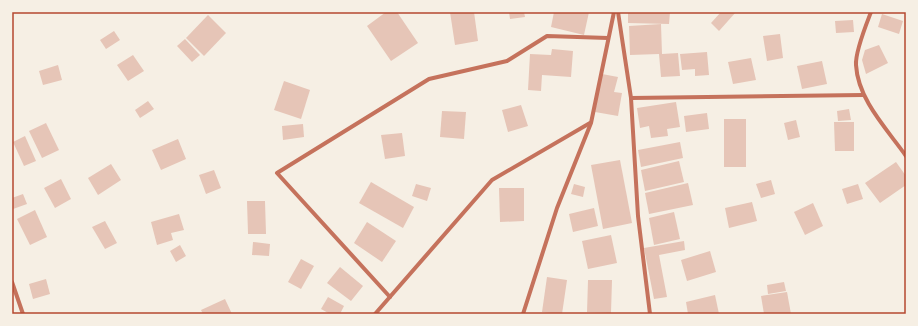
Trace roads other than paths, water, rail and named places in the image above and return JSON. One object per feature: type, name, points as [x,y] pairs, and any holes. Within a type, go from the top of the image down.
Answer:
[{"type":"street","points":[[523,314],[557,208],[590,123],[614,12]]},
{"type":"street","points":[[618,12],[631,98],[638,216],[650,314]]},
{"type":"street","points":[[871,12],[864,30],[856,64],[863,95],[906,156]]},
{"type":"street","points":[[390,297],[277,173],[429,79],[507,61],[547,36],[608,38]]},
{"type":"street","points":[[631,98],[863,95]]},
{"type":"street","points":[[375,314],[492,180],[590,123]]},
{"type":"street","points":[[12,282],[23,314]]}]
